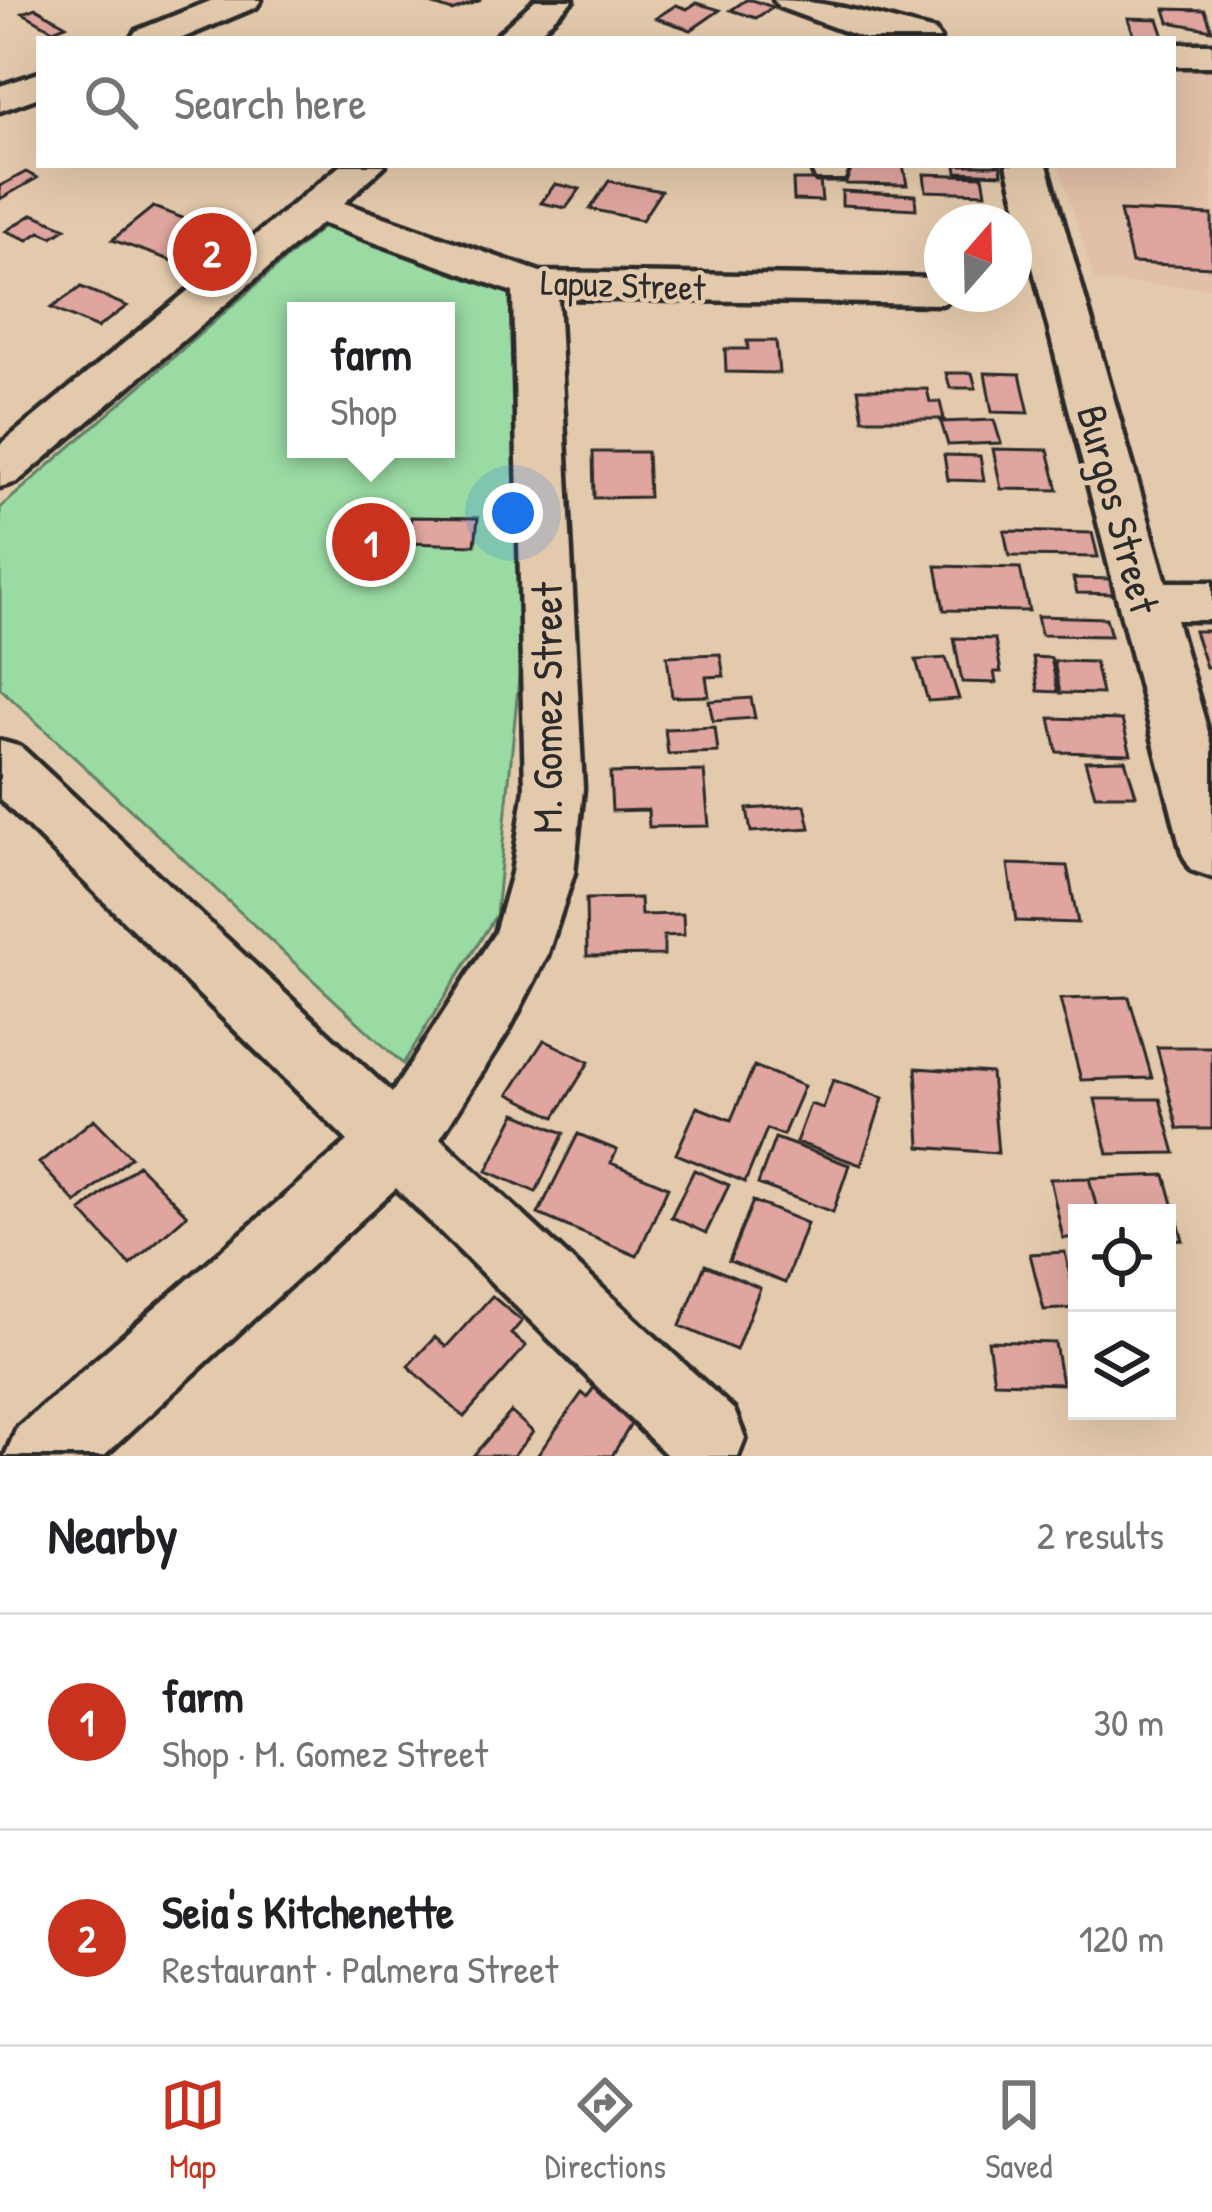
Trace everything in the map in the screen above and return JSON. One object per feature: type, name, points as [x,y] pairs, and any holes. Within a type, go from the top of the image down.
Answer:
[{"type":"street","points":[[156,36],[244,0]]},
{"type":"street","points":[[514,36],[556,0]]},
{"type":"street","points":[[791,0],[897,36]]},
{"type":"street","points":[[1176,55],[1212,55]]},
{"type":"street","points":[[0,100],[36,85]]},
{"type":"street","points":[[0,471],[362,168]]},
{"type":"street","name":"Burgos Street","points":[[1027,168],[1037,292],[1144,601],[1212,853]]},
{"type":"street","name":"Lapuz Street","points":[[316,207],[538,311],[566,313],[613,286],[924,290]]},
{"type":"street","name":"M. Gomez Street","points":[[45,1456],[400,1140],[486,1010],[525,938],[543,873],[554,789],[538,311]]},
{"type":"street","points":[[1144,601],[1212,601]]},
{"type":"street","points":[[0,763],[400,1140],[706,1438]]},
{"type":"shaded area","points":[[1176,62],[1212,62],[1212,288],[1095,281],[1060,168],[1176,168]]},
{"type":"green space","points":[[341,211],[461,254],[535,305],[534,521],[496,915],[403,1064],[0,688],[0,508]]},
{"type":"building","points":[[418,0],[481,0],[452,11]]},
{"type":"building","points":[[746,0],[773,7],[756,18],[731,10]]},
{"type":"building","points":[[696,3],[720,10],[691,30],[656,18],[676,5],[687,9]]},
{"type":"building","points":[[36,8],[66,25],[53,30],[23,13]]},
{"type":"building","points":[[1165,9],[1205,10],[1212,30],[1169,22]]},
{"type":"building","points":[[1128,18],[1158,19],[1164,36],[1134,36]]},
{"type":"building","points":[[844,168],[904,168],[907,185],[846,184]]},
{"type":"building","points":[[956,168],[1001,168],[1002,174],[957,172]]},
{"type":"building","points":[[26,172],[37,178],[0,199],[0,186]]},
{"type":"building","points":[[924,174],[983,176],[986,193],[926,191]]},
{"type":"building","points":[[793,180],[820,180],[822,201],[794,200]]},
{"type":"building","points":[[609,181],[661,191],[642,220],[590,209]]},
{"type":"building","points":[[555,184],[580,189],[566,208],[541,203]]},
{"type":"building","points":[[842,191],[915,195],[916,209],[842,205]]},
{"type":"building","points":[[153,207],[242,240],[205,272],[112,240]]},
{"type":"building","points":[[1120,211],[1212,215],[1212,267],[1132,263]]},
{"type":"building","points":[[33,214],[66,228],[52,237],[40,232],[28,240],[6,231]]},
{"type":"building","points":[[81,287],[127,306],[97,328],[51,308]]},
{"type":"building","points":[[747,341],[776,341],[779,373],[726,372],[725,349],[748,349]]},
{"type":"building","points":[[946,373],[972,373],[976,388],[950,388]]},
{"type":"building","points":[[985,373],[1020,374],[1029,413],[992,412]]},
{"type":"building","points":[[858,389],[927,389],[930,402],[940,402],[944,419],[863,419]]},
{"type":"building","points":[[994,420],[1001,443],[948,445],[941,422]]},
{"type":"building","points":[[993,449],[1048,450],[1058,490],[1001,489]]},
{"type":"building","points":[[593,452],[647,452],[649,497],[594,498]]},
{"type":"building","points":[[944,455],[980,456],[984,481],[948,480]]},
{"type":"building","points":[[411,517],[478,518],[475,545],[407,543]]},
{"type":"building","points":[[1004,531],[1092,533],[1098,557],[1009,556]]},
{"type":"building","points":[[357,533],[408,534],[404,561],[353,560]]},
{"type":"building","points":[[936,566],[1020,568],[1029,611],[944,610]]},
{"type":"building","points":[[1073,578],[1113,579],[1118,594],[1077,593]]},
{"type":"building","points":[[1037,616],[1106,618],[1111,636],[1041,635]]},
{"type":"building","points":[[1194,631],[1212,631],[1212,667],[1206,667]]},
{"type":"building","points":[[954,638],[995,639],[1001,672],[994,672],[996,683],[962,682]]},
{"type":"building","points":[[720,654],[724,676],[706,677],[709,696],[672,697],[667,656]]},
{"type":"building","points":[[1033,657],[1051,658],[1058,692],[1038,691]]},
{"type":"building","points":[[946,658],[959,699],[928,701],[916,660]]},
{"type":"building","points":[[1054,661],[1095,662],[1102,694],[1060,693]]},
{"type":"building","points":[[751,698],[755,718],[713,721],[709,701]]},
{"type":"building","points":[[1050,718],[1122,720],[1131,754],[1057,752]]},
{"type":"building","points":[[715,727],[718,752],[668,754],[665,729]]},
{"type":"building","points":[[1125,760],[1136,795],[1095,795],[1085,761]]},
{"type":"building","points":[[704,771],[709,826],[649,827],[648,810],[612,811],[610,773]]},
{"type":"building","points":[[805,805],[810,828],[751,832],[747,809]]},
{"type":"building","points":[[1008,864],[1067,866],[1078,923],[1016,921]]},
{"type":"building","points":[[640,898],[641,915],[683,914],[684,935],[664,936],[664,955],[587,956],[586,899]]},
{"type":"building","points":[[1129,997],[1152,1078],[1081,1080],[1060,999]]},
{"type":"building","points":[[544,1040],[589,1062],[555,1117],[509,1094]]},
{"type":"building","points":[[1157,1047],[1212,1047],[1212,1129],[1178,1129]]},
{"type":"building","points":[[754,1066],[804,1086],[783,1135],[767,1129],[745,1182],[676,1154],[697,1107],[731,1120]]},
{"type":"building","points":[[916,1068],[991,1073],[998,1153],[920,1147]]},
{"type":"building","points":[[833,1080],[883,1098],[861,1165],[796,1142],[810,1104],[823,1108]]},
{"type":"building","points":[[1095,1099],[1160,1099],[1175,1153],[1108,1154]]},
{"type":"building","points":[[516,1113],[564,1133],[536,1192],[487,1171]]},
{"type":"building","points":[[94,1119],[131,1157],[76,1203],[39,1163]]},
{"type":"building","points":[[578,1134],[617,1150],[611,1163],[668,1187],[637,1256],[538,1214]]},
{"type":"building","points":[[775,1138],[849,1165],[833,1212],[758,1184]]},
{"type":"building","points":[[138,1165],[187,1215],[130,1265],[81,1211]]},
{"type":"building","points":[[694,1170],[729,1185],[706,1233],[671,1217]]},
{"type":"building","points":[[1165,1175],[1173,1204],[1096,1204],[1089,1178]]},
{"type":"building","points":[[1089,1178],[1096,1204],[1068,1204],[1068,1238],[1063,1238],[1050,1179]]},
{"type":"building","points":[[753,1201],[807,1223],[785,1283],[729,1261]]},
{"type":"building","points":[[1176,1215],[1183,1240],[1176,1240]]},
{"type":"building","points":[[1065,1252],[1068,1309],[1044,1310],[1030,1254]]},
{"type":"building","points":[[705,1265],[760,1288],[736,1350],[680,1326]]},
{"type":"building","points":[[492,1296],[522,1321],[511,1334],[526,1346],[464,1417],[408,1366],[435,1337],[446,1347]]},
{"type":"building","points":[[988,1341],[1055,1343],[1062,1384],[994,1382]]},
{"type":"building","points":[[598,1382],[637,1414],[612,1456],[537,1456],[582,1393],[587,1397]]},
{"type":"building","points":[[511,1412],[533,1432],[513,1456],[473,1456]]},
{"type":"place","name":"Seia's Kitchenette","points":[[212,252]]},
{"type":"place","name":"farm","points":[[371,542]]}]
